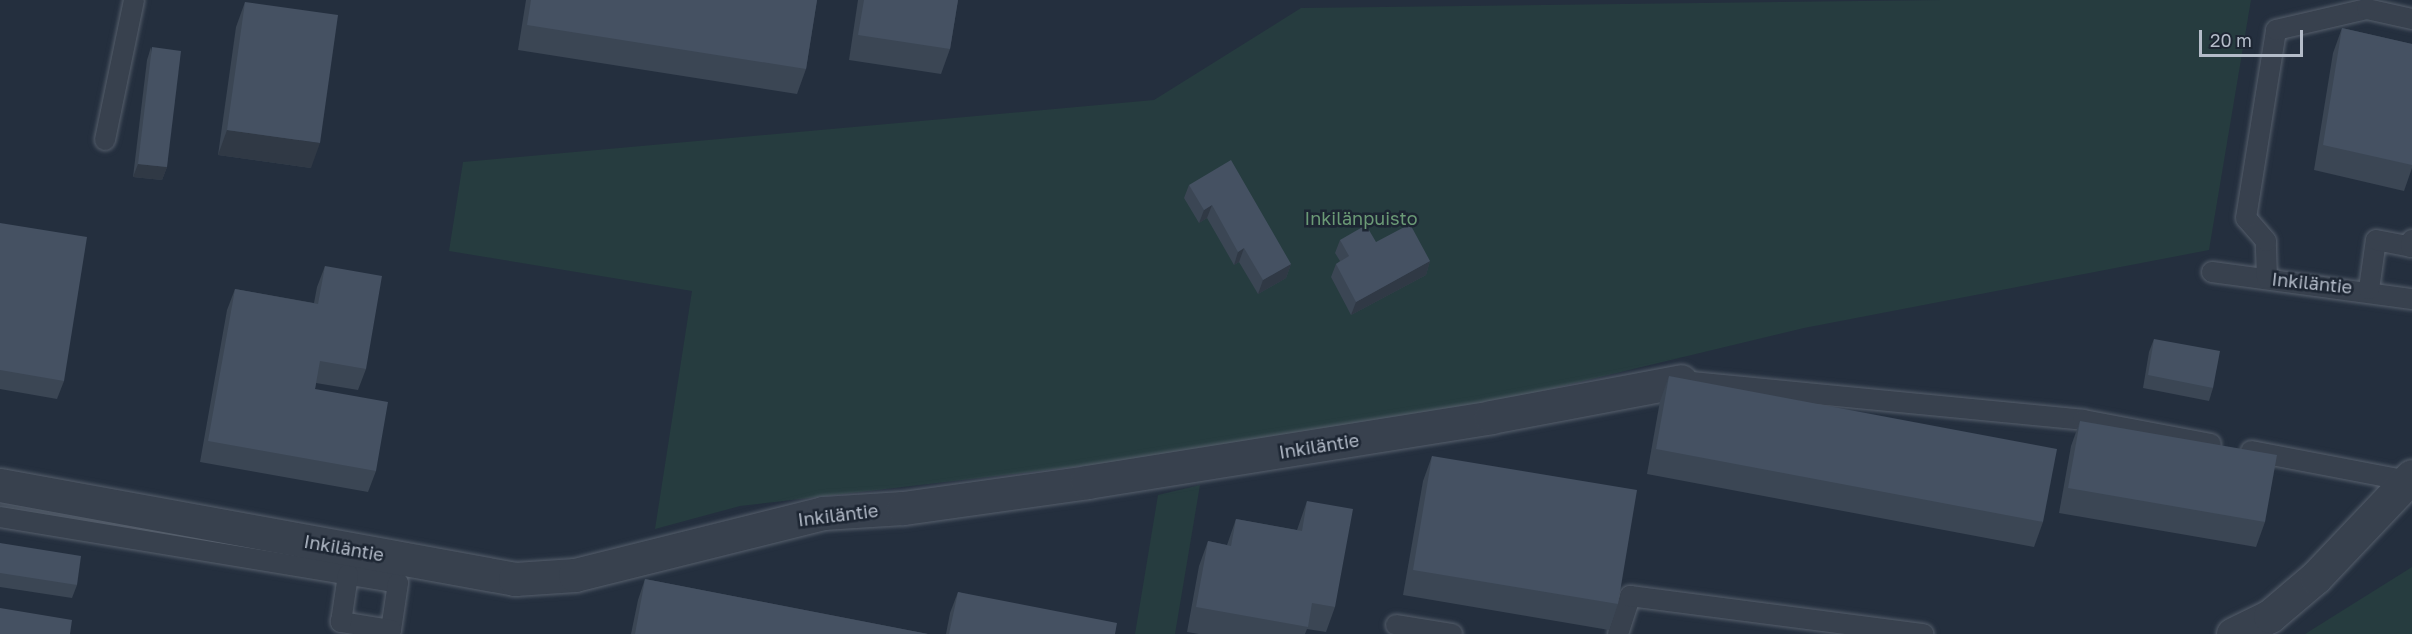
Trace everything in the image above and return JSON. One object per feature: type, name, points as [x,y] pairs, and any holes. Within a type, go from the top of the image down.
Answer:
[{"type":"street","name":"Inkiläntie","points":[[0,485],[515,579],[563,576],[823,513],[903,508],[1099,480],[1491,417],[1681,381]]},
{"type":"street","points":[[2233,634],[2270,616],[2316,577],[2410,478]]},
{"type":"lane","points":[[105,140],[134,0]]},
{"type":"lane","points":[[2267,278],[2265,241],[2246,218],[2276,30],[2367,9],[2412,19]]},
{"type":"lane","points":[[2369,289],[2376,240],[2411,247],[2412,240]]},
{"type":"lane","name":"Inkiläntie","points":[[2212,272],[2369,289],[2412,299]]},
{"type":"lane","points":[[1681,381],[2083,420],[2410,478]]},
{"type":"lane","points":[[0,517],[348,575]]},
{"type":"lane","points":[[1618,634],[1630,596],[1924,634]]},
{"type":"lane","points":[[1396,625],[1452,634]]},
{"type":"green space","name":"Inkilänpuisto","points":[[1943,0],[2251,0],[2209,250],[1804,328],[1371,432],[740,506],[655,529],[692,291],[449,251],[463,162],[1154,100],[1301,8]]},
{"type":"green space","points":[[1200,485],[1175,634],[1135,634],[1158,495]]},
{"type":"green space","points":[[2412,567],[2412,634],[2305,634]]},
{"type":"building","points":[[531,0],[817,0],[806,69],[527,25]]},
{"type":"building","points":[[864,0],[958,0],[950,49],[858,35]]},
{"type":"building","points":[[245,2],[338,15],[320,143],[227,130]]},
{"type":"building","points":[[2342,28],[2412,44],[2412,165],[2323,145]]},
{"type":"building","points":[[152,47],[181,51],[167,167],[138,164]]},
{"type":"building","points":[[1231,160],[1291,264],[1263,280],[1244,248],[1238,252],[1212,205],[1204,210],[1189,185]]},
{"type":"building","points":[[0,223],[87,237],[64,381],[0,370]]},
{"type":"building","points":[[1410,224],[1430,261],[1356,302],[1336,264],[1349,256],[1340,240],[1366,225],[1376,242]]},
{"type":"building","points":[[325,266],[382,276],[366,369],[320,361],[315,389],[388,402],[376,471],[208,441],[235,289],[318,304]]},
{"type":"building","points":[[2154,339],[2220,351],[2213,388],[2148,375]]},
{"type":"building","points":[[1669,376],[2057,449],[2043,522],[1656,449]]},
{"type":"building","points":[[2080,421],[2277,455],[2265,522],[2068,488]]},
{"type":"building","points":[[1432,456],[1637,490],[1618,604],[1413,570]]},
{"type":"building","points":[[1307,501],[1353,509],[1335,607],[1312,603],[1308,627],[1196,607],[1208,541],[1231,546],[1236,519],[1302,531]]},
{"type":"building","points":[[0,543],[81,556],[77,585],[0,573]]},
{"type":"building","points":[[645,579],[928,634],[635,634]]},
{"type":"building","points":[[958,592],[1117,623],[1115,634],[949,634]]},
{"type":"building","points":[[0,608],[72,620],[70,634],[0,634]]}]
